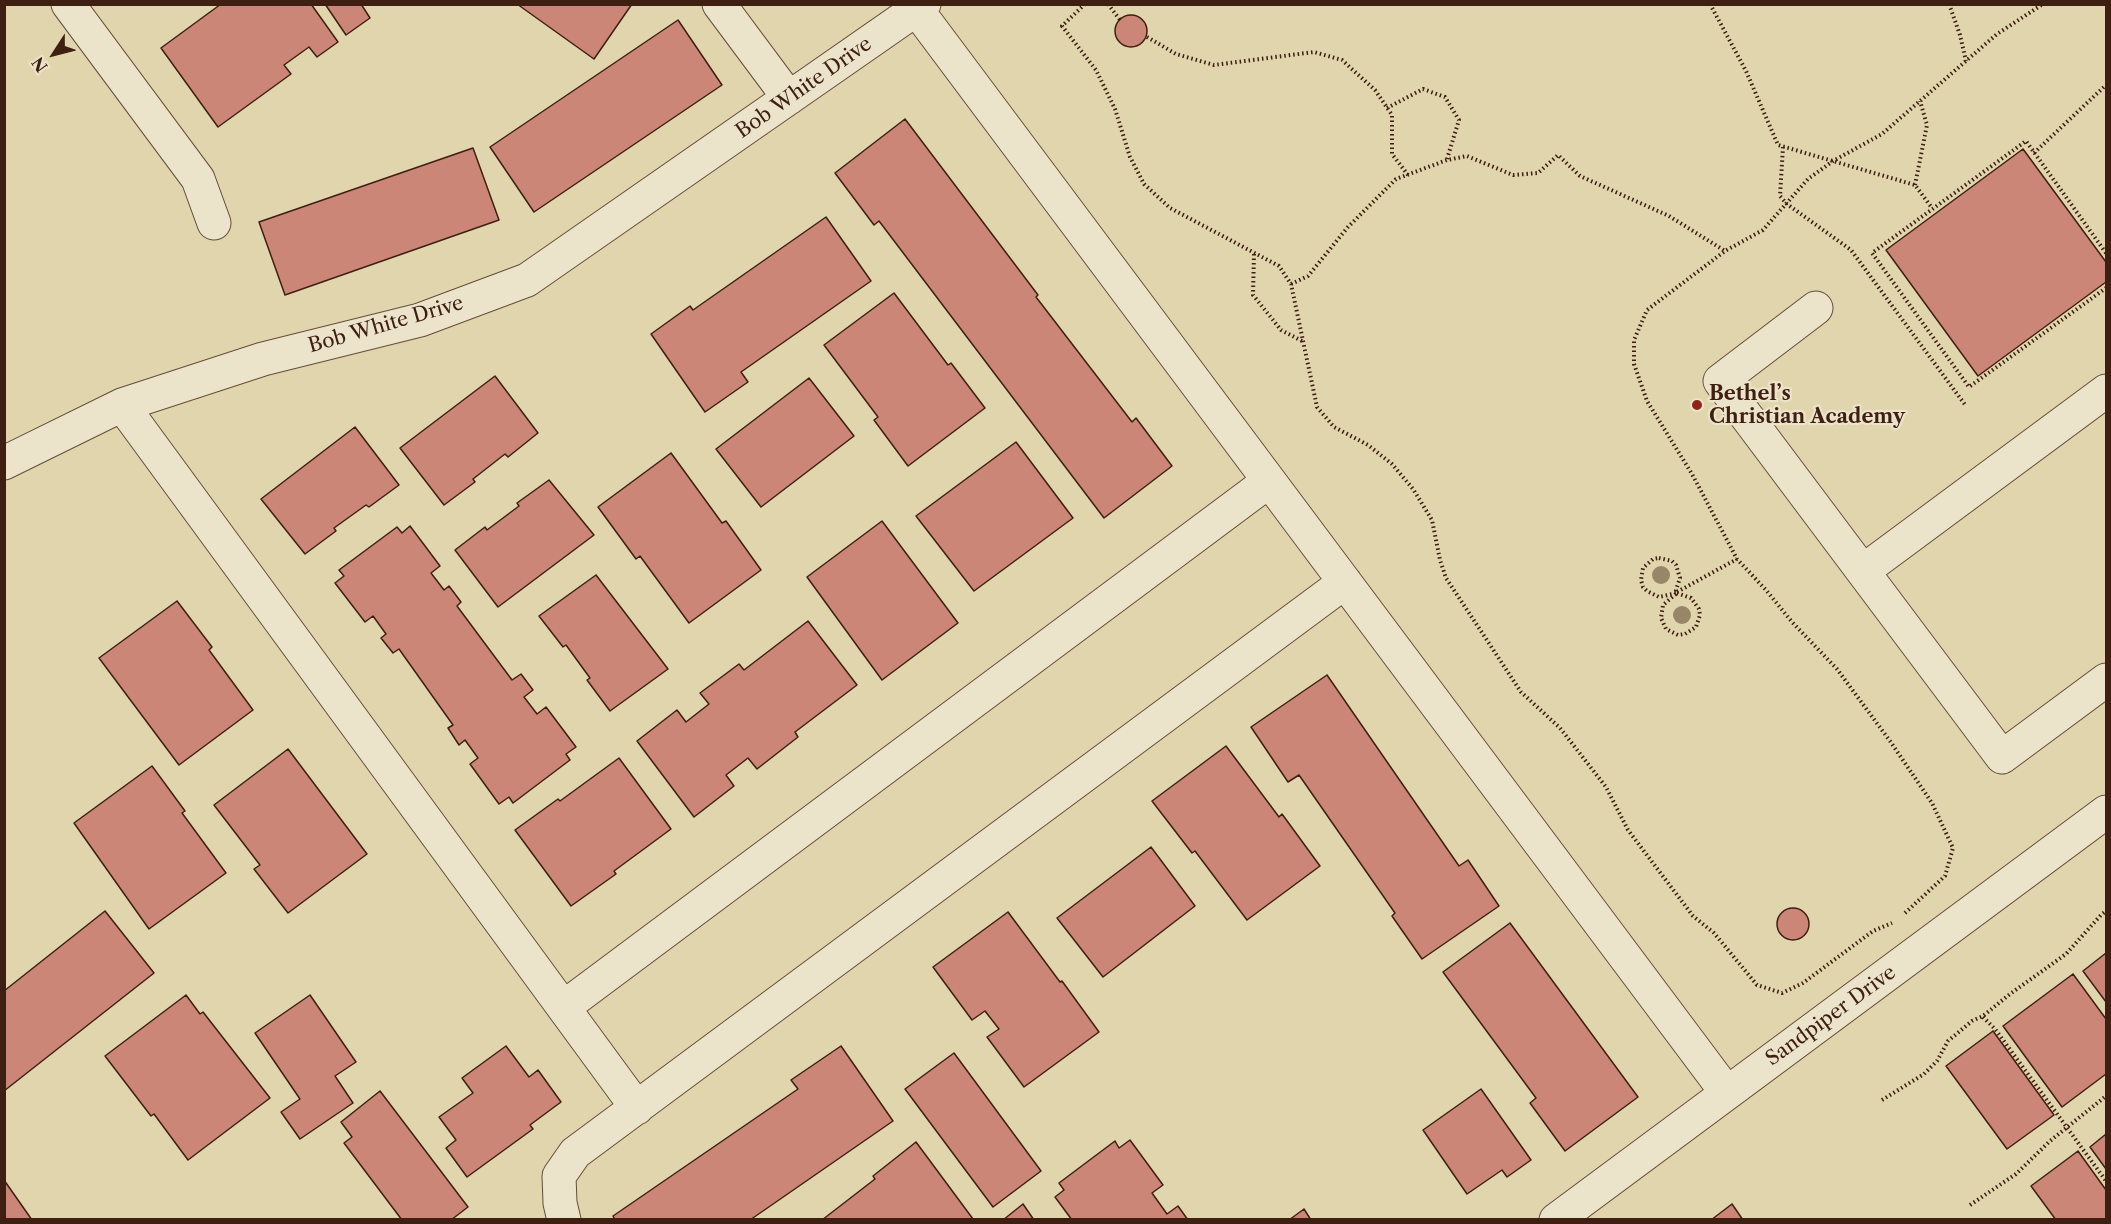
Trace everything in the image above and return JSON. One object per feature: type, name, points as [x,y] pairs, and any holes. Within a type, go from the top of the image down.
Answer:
[{"type":"street","points":[[68,4],[198,179],[214,223]]},
{"type":"street","points":[[719,4],[789,98]]},
{"type":"street","points":[[921,7],[1269,480],[1727,1093]]},
{"type":"street","name":"Bob White Drive","points":[[4,463],[122,405],[263,359],[420,320],[527,280],[921,7]]},
{"type":"street","points":[[1816,308],[1720,381],[2002,757],[2106,680]]},
{"type":"street","points":[[1863,571],[2106,391]]},
{"type":"street","points":[[122,405],[637,1108]]},
{"type":"street","points":[[564,1007],[1269,480]]},
{"type":"street","points":[[564,1220],[560,1203],[559,1176],[575,1153],[1345,582]]},
{"type":"street","name":"Sandpiper Drive","points":[[1556,1220],[2106,812]]},
{"type":"path","points":[[1085,4],[1062,26],[1096,70],[1115,109],[1130,157],[1143,184],[1170,208],[1279,266],[1291,284],[1317,407],[1334,427],[1368,445],[1392,464],[1413,489],[1432,520],[1446,578],[1521,692],[1567,736],[1606,787],[1628,830],[1693,916],[1714,933],[1757,986],[1782,993],[1803,983],[1873,931],[1897,921],[1945,876],[1953,848],[1932,803],[1837,669]]},
{"type":"path","points":[[1108,4],[1120,20]]},
{"type":"path","points":[[1710,4],[1746,71],[1778,146],[1916,185],[1932,208]]},
{"type":"path","points":[[1948,4],[1960,35],[1966,61]]},
{"type":"path","points":[[1147,37],[1176,54],[1214,65],[1314,52],[1342,60],[1375,90],[1392,115],[1392,154],[1408,175]]},
{"type":"path","points":[[2034,153],[2106,85]]},
{"type":"path","points":[[1387,108],[1424,89],[1445,97],[1459,120],[1447,160]]},
{"type":"path","points":[[1916,185],[1928,125],[1920,101]]},
{"type":"path","points":[[2106,253],[2025,141],[1872,253],[1969,387],[2106,288]]},
{"type":"path","points":[[1783,147],[1780,196],[1787,204],[1851,250],[1966,406]]},
{"type":"path","points":[[1291,284],[1308,276],[1348,228],[1396,179],[1447,160],[1467,156],[1513,175],[1538,173],[1558,154],[1580,176],[1669,216],[1725,251]]},
{"type":"path","points":[[1254,254],[1253,295],[1281,330],[1303,341]]},
{"type":"path","points":[[1677,592],[1691,598],[1699,609],[1700,615],[1696,627],[1685,634],[1678,635],[1666,629],[1661,618],[1663,605],[1677,592],[1680,578],[1676,565],[1659,558],[1647,563],[1643,568],[1641,580],[1643,587],[1659,597],[1677,592],[1737,559]]},
{"type":"path","points":[[1882,1100],[1924,1074],[1937,1061],[1948,1041],[1972,1021],[1983,1017],[2010,994],[2066,954],[2106,911]]},
{"type":"path","points":[[1983,1017],[1995,1029],[2106,1181]]},
{"type":"path","points":[[1970,1205],[2016,1174],[2067,1127],[2106,1096]]},
{"type":"building","points":[[221,4],[311,4],[338,42],[317,57],[309,47],[284,65],[291,74],[218,127],[161,48]]},
{"type":"building","points":[[325,4],[361,4],[370,18],[346,35]]},
{"type":"building","points":[[517,4],[632,4],[594,59]]},
{"type":"building","points":[[1131,15],[1142,20],[1147,31],[1142,42],[1131,47],[1120,42],[1115,31],[1120,20]]},
{"type":"building","points":[[678,20],[722,85],[534,212],[490,147]]},
{"type":"building","points":[[905,119],[1038,295],[1036,297],[1132,422],[1136,418],[1172,466],[1104,518],[879,221],[874,225],[835,173]]},
{"type":"building","points":[[473,148],[499,220],[285,295],[259,222]]},
{"type":"building","points":[[2023,149],[2106,262],[2106,282],[1978,376],[1886,250]]},
{"type":"building","points":[[826,217],[871,281],[741,372],[748,382],[705,412],[651,334],[690,306],[693,310]]},
{"type":"building","points":[[894,293],[948,365],[951,363],[985,408],[908,466],[874,420],[878,417],[824,345]]},
{"type":"building","points":[[495,376],[538,433],[508,457],[505,454],[473,479],[475,482],[444,505],[400,448]]},
{"type":"building","points":[[809,378],[854,436],[761,507],[716,449]]},
{"type":"building","points":[[355,427],[399,485],[334,528],[336,531],[305,554],[261,499]]},
{"type":"building","points":[[1016,442],[1073,518],[974,591],[916,516]]},
{"type":"building","points":[[671,453],[722,523],[726,521],[761,570],[689,623],[640,556],[636,559],[598,507]]},
{"type":"building","points":[[549,480],[594,535],[498,607],[455,550],[485,527],[487,530],[519,506],[517,503]]},
{"type":"building","points":[[882,521],[958,623],[882,680],[807,577]]},
{"type":"building","points":[[410,526],[440,566],[431,573],[444,590],[449,586],[461,602],[457,606],[512,680],[521,674],[533,690],[524,697],[537,714],[546,707],[576,747],[566,754],[570,760],[513,803],[509,797],[499,804],[470,764],[478,758],[465,740],[459,745],[448,728],[453,725],[399,649],[393,653],[381,638],[386,634],[373,616],[365,622],[335,583],[344,576],[339,570],[397,527],[402,533]]},
{"type":"building","points":[[596,575],[668,669],[610,711],[587,680],[590,678],[566,645],[563,647],[539,616]]},
{"type":"building","points":[[177,601],[212,647],[209,650],[253,710],[179,765],[99,658]]},
{"type":"building","points":[[808,621],[857,685],[795,732],[798,737],[757,769],[748,758],[726,775],[734,786],[694,817],[637,741],[677,710],[686,722],[709,704],[700,693],[739,664],[744,670]]},
{"type":"building","points":[[1327,675],[1459,866],[1468,860],[1499,906],[1422,959],[1392,916],[1395,913],[1299,775],[1288,782],[1251,727]]},
{"type":"building","points":[[1226,746],[1279,817],[1282,814],[1320,866],[1247,920],[1195,851],[1192,853],[1152,801]]},
{"type":"building","points":[[288,749],[367,854],[288,913],[254,869],[260,865],[214,805]]},
{"type":"building","points":[[619,758],[671,829],[614,871],[616,874],[571,906],[515,830]]},
{"type":"building","points":[[152,766],[185,811],[182,813],[226,873],[149,929],[74,823]]},
{"type":"building","points":[[1151,847],[1195,906],[1103,977],[1057,918]]},
{"type":"building","points":[[1793,908],[1804,913],[1809,924],[1804,935],[1793,940],[1782,935],[1777,924],[1782,913]]},
{"type":"building","points":[[105,911],[154,973],[4,1091],[4,991]]},
{"type":"building","points":[[1008,912],[1099,1032],[1024,1087],[987,1037],[999,1029],[985,1011],[972,1020],[933,967]]},
{"type":"building","points":[[1510,923],[1638,1097],[1565,1151],[1530,1103],[1536,1098],[1443,972]]},
{"type":"building","points":[[2106,953],[2106,1002],[2083,971]]},
{"type":"building","points":[[2073,974],[2106,1019],[2106,1074],[2062,1107],[2003,1026]]},
{"type":"building","points":[[186,995],[200,1014],[203,1012],[270,1098],[188,1160],[154,1114],[151,1116],[105,1056]]},
{"type":"building","points":[[310,995],[356,1062],[335,1076],[353,1103],[300,1139],[281,1112],[300,1099],[255,1033]]},
{"type":"building","points":[[1993,1031],[2054,1115],[2007,1149],[1946,1066]]},
{"type":"building","points":[[506,1046],[529,1077],[538,1070],[561,1102],[530,1125],[533,1129],[467,1177],[446,1148],[456,1140],[439,1117],[473,1093],[462,1078]]},
{"type":"building","points":[[841,1046],[893,1121],[750,1220],[615,1220],[613,1216],[798,1089],[791,1080]]},
{"type":"building","points":[[954,1053],[1041,1171],[993,1207],[905,1089]]},
{"type":"building","points":[[1481,1089],[1531,1160],[1507,1177],[1502,1170],[1467,1194],[1423,1130]]},
{"type":"building","points":[[380,1091],[468,1207],[451,1220],[402,1220],[344,1143],[352,1137],[341,1122]]},
{"type":"building","points":[[2106,1134],[2106,1169],[2090,1147]]},
{"type":"building","points":[[1130,1140],[1163,1185],[1152,1193],[1167,1214],[1178,1206],[1188,1220],[1072,1220],[1055,1197],[1064,1190],[1059,1183],[1115,1141],[1119,1148]]},
{"type":"building","points":[[916,1142],[973,1219],[822,1220],[875,1179],[873,1176]]},
{"type":"building","points":[[2078,1151],[2106,1190],[2106,1220],[2056,1220],[2031,1186]]},
{"type":"building","points":[[4,1180],[32,1220],[4,1220]]},
{"type":"building","points":[[1023,1204],[1034,1220],[1003,1220]]},
{"type":"building","points":[[1732,1204],[1743,1220],[1711,1220]]},
{"type":"building","points":[[1304,1209],[1311,1220],[1289,1220]]},
{"type":"place","name":"Bethel’s Christian Academy","points":[[1697,405]]}]
